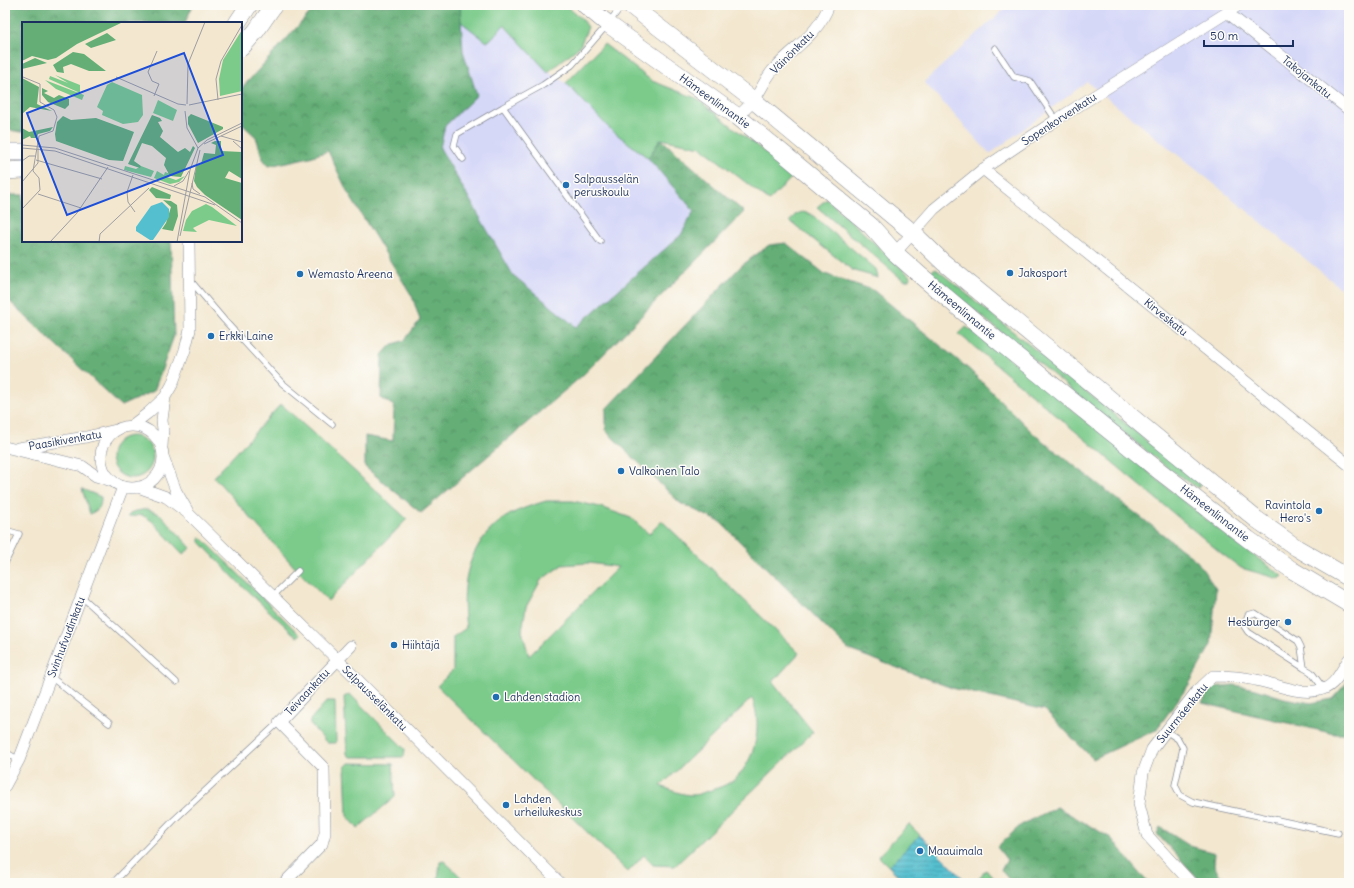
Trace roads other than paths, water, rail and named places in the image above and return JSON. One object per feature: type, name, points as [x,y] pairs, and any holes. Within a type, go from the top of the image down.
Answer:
[{"type":"main road","points":[[238,22],[249,5]]},
{"type":"main road","points":[[256,31],[274,5]]},
{"type":"main road","points":[[242,47],[282,5]]},
{"type":"main road","name":"Hämeenlinnantie","points":[[585,5],[608,24],[738,117],[784,154],[871,226],[895,253],[1003,345],[1153,466],[1292,570],[1349,604]]},
{"type":"main road","name":"Hämeenlinnantie","points":[[630,5],[753,100],[913,233],[943,262],[1256,518],[1298,548],[1349,578]]},
{"type":"main road","points":[[5,152],[22,152]]},
{"type":"main road","points":[[5,171],[22,170]]},
{"type":"street","name":"Väinönkatu","points":[[738,117],[753,100],[762,85],[774,70],[814,32],[824,18],[829,5]]},
{"type":"street","name":"Sopenkorvenkatu","points":[[895,253],[934,209],[983,169],[1056,120],[1239,5]]},
{"type":"street","name":"Takojankatu","points":[[1228,13],[1349,110]]},
{"type":"street","name":"Kirveskatu","points":[[983,169],[1349,465]]},
{"type":"street","points":[[131,426],[165,397],[172,386],[185,350],[190,330],[189,242]]},
{"type":"street","points":[[162,452],[157,439],[150,432],[141,427],[131,426],[116,430],[109,436],[104,443],[101,455],[103,467],[107,475],[113,481],[123,486],[138,487],[145,485],[156,476],[162,463],[163,430],[162,420],[165,397]]},
{"type":"street","name":"Paasikivenkatu","points":[[9,448],[86,437],[116,430]]},
{"type":"street","name":"Paasikivenkatu","points":[[9,448],[82,466],[96,476],[113,481]]},
{"type":"street","name":"Salpausselänkatu","points":[[162,452],[176,490],[189,514]]},
{"type":"street","name":"Svinhufvudinkatu","points":[[5,786],[19,760],[123,486]]},
{"type":"street","name":"Salpausselänkatu","points":[[138,487],[166,497],[189,514],[560,883]]},
{"type":"street","name":"Teivaankatu","points":[[284,883],[322,844],[325,833],[324,768],[279,722],[351,646]]},
{"type":"street","points":[[1324,689],[1336,680],[1349,659]]},
{"type":"street","name":"Suurmäenkatu","points":[[1191,883],[1147,835],[1139,804],[1143,774],[1152,749],[1196,692],[1213,676],[1243,677],[1307,692],[1324,689]]},
{"type":"lane","points":[[463,159],[454,146],[457,134],[543,85],[572,65],[608,24],[622,5]]},
{"type":"lane","points":[[995,48],[1014,77],[1030,81],[1056,120]]},
{"type":"lane","points":[[503,107],[600,241]]},
{"type":"lane","points":[[190,280],[224,320],[282,383],[332,424]]},
{"type":"lane","points":[[5,530],[19,534],[5,563]]},
{"type":"lane","points":[[273,596],[298,571]]},
{"type":"lane","points":[[81,596],[176,682]]},
{"type":"lane","points":[[1304,668],[1301,647],[1298,641],[1255,613],[1248,615],[1244,626],[1248,632],[1304,668],[1311,672],[1324,689]]},
{"type":"lane","points":[[51,676],[109,723]]},
{"type":"lane","points":[[113,883],[175,820],[279,722]]},
{"type":"lane","points":[[1166,731],[1178,739],[1183,748],[1175,786],[1180,795],[1193,802],[1338,833]]},
{"type":"lane","points":[[5,752],[19,760]]},
{"type":"water","name":"Maauimala","points":[[920,835],[968,883],[906,883],[889,866]]},
{"type":"place","name":"Salpausselän peruskoulu","points":[[566,185]]},
{"type":"place","name":"Jakosport","points":[[1010,273]]},
{"type":"place","name":"Wemasto Areena","points":[[300,274]]},
{"type":"place","name":"Erkki Laine","points":[[211,336]]},
{"type":"place","name":"Valkoinen Talo","points":[[621,471]]},
{"type":"place","name":"Ravintola Hero's","points":[[1319,511]]},
{"type":"place","name":"Hesburger","points":[[1288,622]]},
{"type":"place","name":"Hiihtäjä","points":[[394,645]]},
{"type":"place","name":"Lahden stadion","points":[[496,697]]},
{"type":"place","name":"Lahden urheilukeskus","points":[[506,805]]},
{"type":"place","name":"Maauimala","points":[[920,851]]}]
